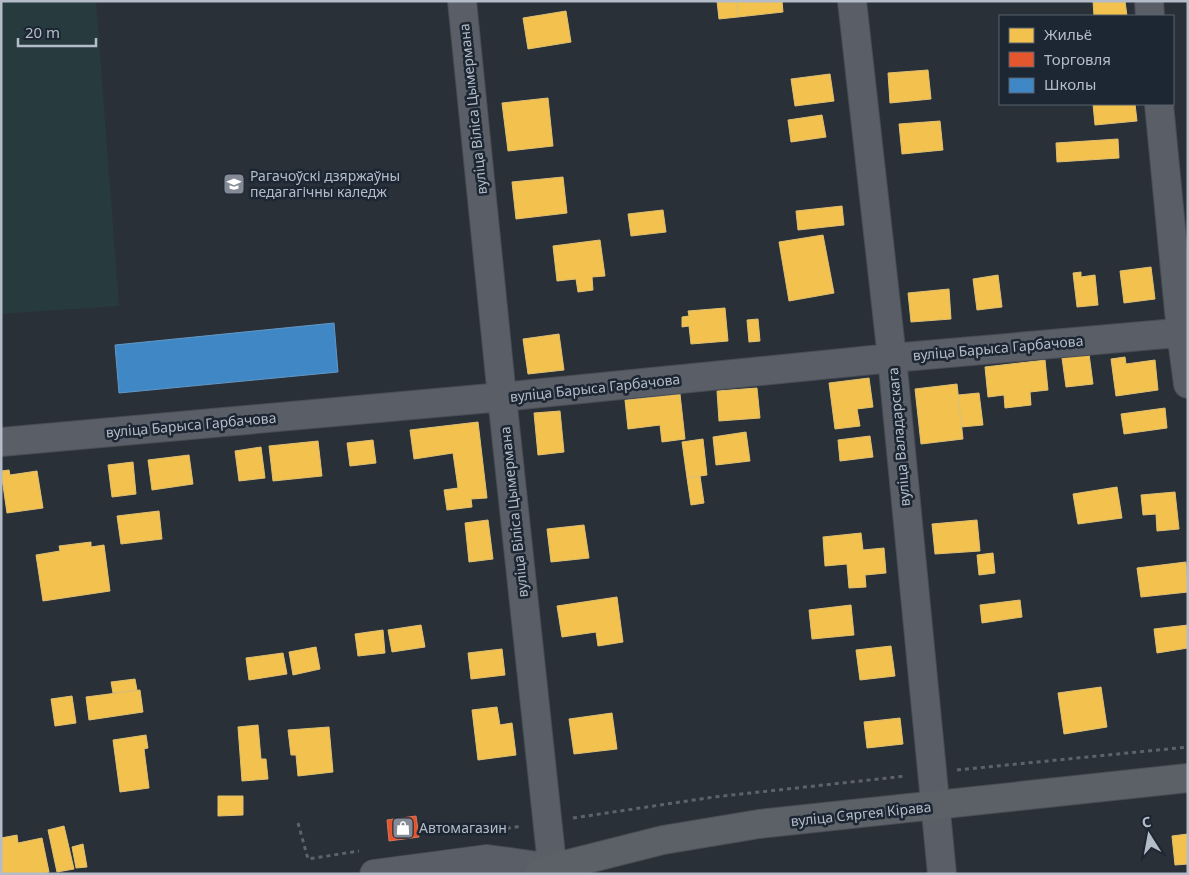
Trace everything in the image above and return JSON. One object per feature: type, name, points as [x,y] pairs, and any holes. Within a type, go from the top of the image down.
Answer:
[{"type":"main road","name":"вуліца Сяргея Кірава","points":[[548,872],[663,840],[758,824],[1188,778]]},
{"type":"street","name":"вуліца Віліса Цымермана","points":[[462,1],[547,822],[548,872]]},
{"type":"street","name":"вуліца Валадарскага","points":[[852,1],[892,358],[942,874]]},
{"type":"street","points":[[1149,1],[1150,15]]},
{"type":"street","points":[[1159,105],[1188,384]]},
{"type":"street","name":"вуліца Барыса Гарбачова","points":[[1,442],[502,397],[892,358],[1184,332]]},
{"type":"street","points":[[370,862],[487,859],[548,872]]},
{"type":"path","points":[[489,831],[714,797],[1188,746]]},
{"type":"path","points":[[298,823],[308,859],[370,862]]},
{"type":"green space","points":[[1,1],[96,1],[119,306],[1,314]]},
{"type":"building: Жильё","points":[[717,1],[736,1],[738,17],[719,19]]},
{"type":"building: Жильё","points":[[736,1],[782,1],[783,12],[738,17]]},
{"type":"building: Жильё","points":[[1093,1],[1125,1],[1127,15],[1094,15]]},
{"type":"building: Жильё","points":[[566,11],[571,42],[528,49],[523,18]]},
{"type":"building: Жильё","points":[[928,70],[931,99],[890,103],[888,73]]},
{"type":"building: Жильё","points":[[830,74],[834,101],[795,106],[791,79]]},
{"type":"building: Жильё","points":[[548,98],[553,146],[508,151],[502,103]]},
{"type":"building: Жильё","points":[[1093,105],[1135,105],[1137,121],[1095,125]]},
{"type":"building: Жильё","points":[[822,115],[826,137],[791,142],[788,120]]},
{"type":"building: Жильё","points":[[940,121],[943,150],[902,154],[899,124]]},
{"type":"building: Жильё","points":[[1118,139],[1119,158],[1057,162],[1056,143]]},
{"type":"building: Жильё","points":[[563,177],[567,213],[516,219],[512,182]]},
{"type":"building: Жильё","points":[[842,206],[844,225],[798,230],[796,211]]},
{"type":"building: Жильё","points":[[663,210],[666,232],[631,236],[628,214]]},
{"type":"building: Жильё","points":[[823,235],[834,293],[789,301],[779,242]]},
{"type":"building: Жильё","points":[[600,240],[605,276],[592,277],[593,290],[578,292],[576,279],[557,281],[553,246]]},
{"type":"building: Жильё","points":[[1151,267],[1155,299],[1124,303],[1120,271]]},
{"type":"building: Жильё","points":[[1081,272],[1081,277],[1095,275],[1098,305],[1077,307],[1073,273]]},
{"type":"building: Жильё","points":[[998,275],[1002,307],[977,310],[973,279]]},
{"type":"building: Жильё","points":[[949,289],[951,319],[911,322],[908,293]]},
{"type":"building: Жильё","points":[[725,308],[728,341],[691,344],[689,326],[682,327],[682,317],[689,316],[688,311]]},
{"type":"building: Жильё","points":[[758,319],[760,341],[749,342],[747,320]]},
{"type":"building: Жильё","points":[[559,334],[564,370],[528,374],[523,339]]},
{"type":"building: Жильё","points":[[1089,354],[1093,384],[1066,387],[1062,358]]},
{"type":"building: Жильё","points":[[1125,357],[1126,364],[1155,360],[1158,390],[1116,396],[1111,359]]},
{"type":"building: Жильё","points":[[1045,360],[1048,390],[1030,392],[1031,405],[1005,408],[1004,395],[988,397],[985,367]]},
{"type":"building: Жильё","points":[[869,378],[873,407],[857,409],[860,426],[835,429],[829,383]]},
{"type":"building: Жильё","points":[[957,384],[963,439],[921,444],[915,389]]},
{"type":"building: Жильё","points":[[757,388],[760,418],[719,421],[717,391]]},
{"type":"building: Жильё","points":[[979,393],[983,425],[961,427],[958,395]]},
{"type":"building: Жильё","points":[[680,394],[685,439],[662,442],[660,425],[628,429],[625,400]]},
{"type":"building: Жильё","points":[[1165,408],[1167,428],[1124,434],[1121,414]]},
{"type":"building: Жильё","points":[[560,411],[564,452],[538,455],[534,413]]},
{"type":"building: Жильё","points":[[478,422],[487,498],[471,499],[472,507],[447,510],[444,490],[458,488],[453,453],[414,459],[410,430]]},
{"type":"building: Жильё","points":[[746,432],[750,461],[716,465],[713,437]]},
{"type":"building: Жильё","points":[[870,436],[873,457],[840,461],[838,440]]},
{"type":"building: Жильё","points":[[703,439],[707,475],[687,478],[682,442]]},
{"type":"building: Жильё","points":[[373,440],[376,463],[350,466],[347,443]]},
{"type":"building: Жильё","points":[[318,441],[322,476],[273,481],[269,446]]},
{"type":"building: Жильё","points":[[261,447],[265,478],[239,481],[235,451]]},
{"type":"building: Жильё","points":[[189,455],[193,484],[152,490],[148,460]]},
{"type":"building: Жильё","points":[[133,462],[136,494],[112,497],[108,465]]},
{"type":"building: Жильё","points":[[9,470],[10,475],[37,471],[43,508],[7,513],[1,471]]},
{"type":"building: Жильё","points":[[700,476],[704,503],[691,505],[687,478]]},
{"type":"building: Жильё","points":[[1117,487],[1122,518],[1078,524],[1073,494]]},
{"type":"building: Жильё","points":[[1175,492],[1179,529],[1157,531],[1156,514],[1143,515],[1141,495]]},
{"type":"building: Жильё","points":[[159,511],[162,539],[121,544],[117,516]]},
{"type":"building: Жильё","points":[[488,520],[493,559],[469,562],[465,523]]},
{"type":"building: Жильё","points":[[977,520],[980,551],[935,554],[932,524]]},
{"type":"building: Жильё","points":[[584,525],[589,558],[551,562],[547,529]]},
{"type":"building: Жильё","points":[[861,533],[863,550],[884,548],[886,573],[865,575],[866,587],[849,588],[847,564],[825,566],[823,537]]},
{"type":"building: Жильё","points":[[91,542],[91,547],[104,545],[110,591],[43,601],[36,555],[60,551],[59,546]]},
{"type":"building: Жильё","points":[[993,553],[995,573],[979,575],[977,555]]},
{"type":"building: Жильё","points":[[1186,562],[1188,592],[1141,597],[1137,568]]},
{"type":"building: Жильё","points":[[617,597],[623,642],[598,646],[596,632],[562,637],[557,606]]},
{"type":"building: Жильё","points":[[1020,600],[1022,617],[982,623],[980,605]]},
{"type":"building: Жильё","points":[[851,605],[854,635],[812,639],[809,610]]},
{"type":"building: Жильё","points":[[421,625],[425,647],[392,652],[388,630]]},
{"type":"building: Жильё","points":[[1188,625],[1188,648],[1157,653],[1154,629]]},
{"type":"building: Жильё","points":[[383,630],[385,653],[358,656],[355,634]]},
{"type":"building: Жильё","points":[[891,646],[895,676],[860,680],[856,650]]},
{"type":"building: Жильё","points":[[316,647],[320,669],[293,675],[289,652]]},
{"type":"building: Жильё","points":[[502,649],[505,675],[471,679],[468,653]]},
{"type":"building: Жильё","points":[[283,653],[287,674],[249,680],[246,658]]},
{"type":"building: Жильё","points":[[135,679],[137,690],[113,693],[111,682]]},
{"type":"building: Жильё","points":[[1101,687],[1107,727],[1064,734],[1058,693]]},
{"type":"building: Жильё","points":[[140,690],[143,712],[89,720],[86,697]]},
{"type":"building: Жильё","points":[[72,696],[76,723],[55,726],[51,699]]},
{"type":"building: Жильё","points":[[497,707],[500,725],[512,723],[516,755],[478,760],[472,710]]},
{"type":"building: Жильё","points":[[612,713],[617,749],[574,754],[569,719]]},
{"type":"building: Жильё","points":[[900,718],[903,744],[867,748],[864,722]]},
{"type":"building: Жильё","points":[[258,725],[261,759],[266,759],[268,779],[242,781],[238,727]]},
{"type":"building: Жильё","points":[[329,727],[333,772],[298,776],[296,755],[291,755],[288,730]]},
{"type":"building: Жильё","points":[[146,735],[148,748],[144,749],[149,788],[120,792],[113,740]]},
{"type":"building: Жильё","points":[[218,796],[243,796],[243,815],[218,816]]},
{"type":"building: Жильё","points":[[64,826],[74,869],[57,872],[48,830]]},
{"type":"building: Жильё","points":[[1188,834],[1188,864],[1175,865],[1172,836]]},
{"type":"building: Жильё","points":[[17,835],[18,843],[42,838],[49,872],[41,874],[1,874],[1,838]]},
{"type":"building: Жильё","points":[[83,844],[87,867],[76,868],[72,847]]},
{"type":"building: Торговля","name":"Автомагазин","points":[[416,816],[419,837],[389,841],[387,820]]},
{"type":"building: Школы","points":[[334,323],[338,372],[119,393],[115,345]]},
{"type":"place","name":"Рагачоўскі дзяржаўны педагагічны каледж","points":[[234,184]]},
{"type":"place","name":"Автомагазин","points":[[403,828]]}]
